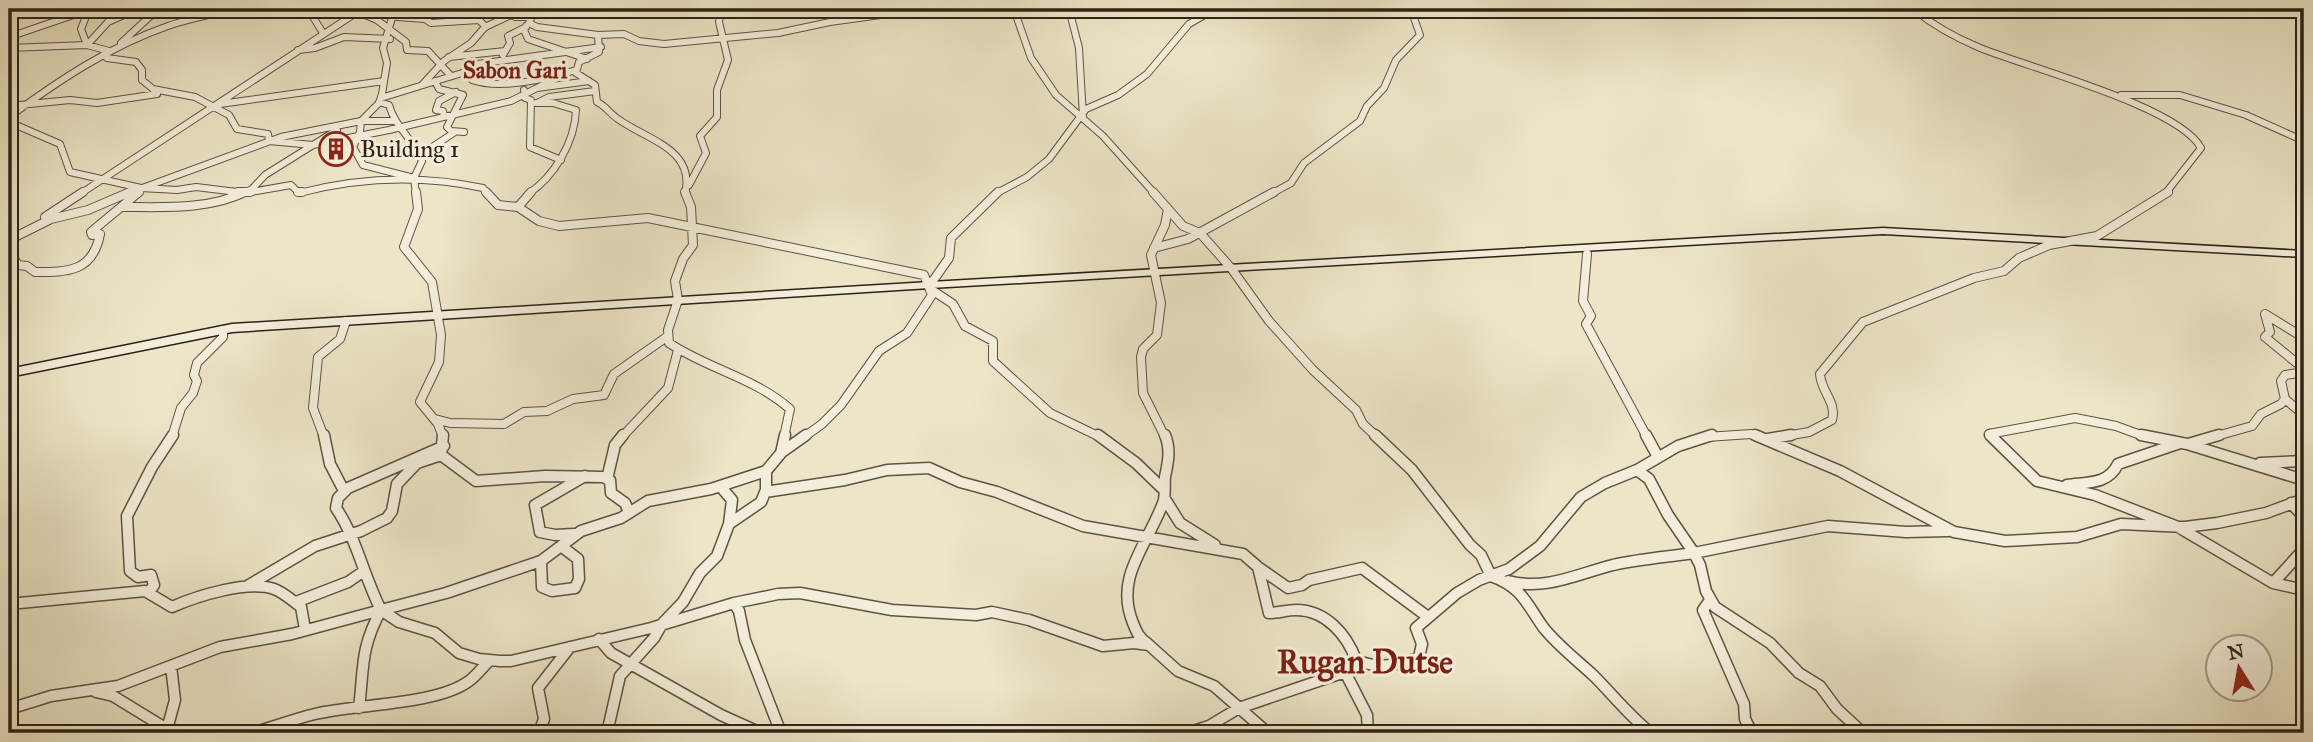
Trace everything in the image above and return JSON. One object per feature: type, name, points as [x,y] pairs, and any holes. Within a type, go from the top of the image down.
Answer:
[{"type":"main road","points":[[9,373],[223,330],[678,300],[931,288],[1154,272],[1883,231],[2304,254]]},
{"type":"street","points":[[50,9],[70,16]]},
{"type":"street","points":[[9,37],[90,9]]},
{"type":"street","points":[[86,45],[81,29],[90,9]]},
{"type":"street","points":[[86,45],[108,22],[137,9]]},
{"type":"street","points":[[158,9],[118,46],[43,92],[9,119],[60,144],[65,151],[67,171],[141,188],[177,190],[196,187],[245,193],[265,175],[346,126]]},
{"type":"street","points":[[118,46],[179,22],[237,9]]},
{"type":"street","points":[[312,9],[313,17],[323,31]]},
{"type":"street","points":[[388,35],[377,20],[363,14],[363,9],[323,31],[9,240],[51,219],[88,210],[185,206],[291,185],[299,193],[326,187],[414,178]]},
{"type":"street","points":[[380,100],[387,63],[383,48],[392,18],[396,13],[411,9]]},
{"type":"street","points":[[498,9],[555,32],[624,34],[639,41],[664,44],[778,33],[830,22],[902,12],[957,9]]},
{"type":"street","points":[[422,85],[440,62],[457,48],[471,44],[472,36],[524,9]]},
{"type":"street","points":[[535,9],[524,30],[528,39],[542,42],[542,46],[555,46],[561,52],[596,60]]},
{"type":"street","points":[[721,9],[719,22],[728,60],[717,90],[717,117],[700,136],[706,153],[685,193],[691,207],[693,245],[683,259],[674,281],[678,300],[668,336],[669,343],[687,357],[778,396],[790,409],[780,453]]},
{"type":"street","points":[[1011,9],[1038,71],[1056,94],[1083,116],[1133,166],[1183,226],[1200,233],[1231,268],[1269,321],[1313,370],[1356,410],[1363,424],[1412,470],[1470,545],[1481,555],[1491,576],[1518,585],[1558,583],[1614,565],[1828,526],[1906,532],[1954,532],[2019,541],[2077,537],[2121,524],[2178,527],[2246,518],[2304,499]]},
{"type":"street","points":[[1069,9],[1079,48],[1083,116]]},
{"type":"street","points":[[9,709],[51,696],[118,686],[220,647],[305,629],[446,593],[541,561],[577,533],[621,518],[641,503],[720,486],[766,471],[788,445],[822,424],[841,405],[879,351],[906,333],[915,323],[949,258],[951,238],[996,193],[1027,177],[1049,159],[1086,109],[1118,95],[1147,74],[1189,23],[1215,9]]},
{"type":"street","points":[[1154,248],[1200,233],[1291,183],[1304,163],[1353,128],[1384,88],[1396,60],[1420,35],[1413,15],[1426,9]]},
{"type":"street","points":[[1768,439],[1809,432],[1832,420],[1834,406],[1821,386],[1820,374],[1863,322],[1974,278],[2004,271],[2019,258],[2038,249],[2102,233],[2110,225],[2170,191],[2172,182],[2201,148],[2196,140],[2178,126],[2116,95],[2008,59],[1933,24],[1915,10],[1906,9]]},
{"type":"street","points":[[2292,9],[2304,11]]},
{"type":"street","points":[[466,12],[466,20]]},
{"type":"street","points":[[396,13],[425,19],[431,23],[480,20],[486,27]]},
{"type":"street","points":[[501,60],[510,43],[508,36],[529,22]]},
{"type":"street","points":[[296,50],[315,48],[344,37],[388,35],[405,42],[407,50],[428,51],[451,76]]},
{"type":"street","points":[[598,35],[601,47],[598,53],[579,62],[577,75],[595,85],[595,100],[604,105],[614,117],[651,136],[673,153],[685,167],[689,184]]},
{"type":"street","points":[[9,48],[86,45],[107,53]]},
{"type":"street","points":[[601,47],[478,64],[467,71],[380,100],[361,121],[359,135],[352,147],[363,165],[414,178],[480,187],[498,205],[518,207],[539,221],[559,226],[643,218],[792,246],[923,275],[931,288],[961,312],[965,326],[993,341],[993,361],[1026,393],[1050,413],[1092,431],[1136,463],[1164,494],[1175,519],[1185,530],[1219,548]]},
{"type":"street","points":[[447,57],[505,51]]},
{"type":"street","points":[[107,53],[107,58],[136,62],[142,70],[142,80],[146,86],[162,93]]},
{"type":"street","points":[[478,54],[478,64]]},
{"type":"street","points":[[534,87],[576,70]]},
{"type":"street","points":[[467,71],[472,80],[479,84],[516,84],[559,77]]},
{"type":"street","points":[[212,106],[384,81]]},
{"type":"street","points":[[421,155],[459,132],[447,127],[463,98],[458,92],[440,89],[435,81]]},
{"type":"street","points":[[516,84],[545,89],[589,81]]},
{"type":"street","points":[[516,84],[531,98],[576,110],[561,160],[541,185],[521,199],[518,207]]},
{"type":"street","points":[[534,87],[531,98],[530,146],[561,160]]},
{"type":"street","points":[[269,141],[313,145],[398,124],[504,103],[595,91]]},
{"type":"street","points":[[444,117],[443,111],[436,110],[439,101],[458,92]]},
{"type":"street","points":[[9,106],[77,99],[97,103],[162,93],[191,95],[234,119],[237,129],[268,134],[269,141]]},
{"type":"street","points":[[2116,95],[2180,95],[2246,115],[2304,141]]},
{"type":"street","points":[[380,100],[389,105],[390,114],[411,136],[421,155],[422,161],[414,178],[418,209],[404,247],[432,282],[441,335],[441,352],[432,379],[419,402],[441,430],[442,451],[476,481],[585,476],[607,479],[611,482],[611,493],[625,503],[629,512]]},
{"type":"street","points":[[88,210],[290,134],[346,126],[361,121],[398,124]]},
{"type":"street","points":[[9,241],[12,256],[18,265],[27,266],[35,272],[75,269],[84,265],[99,249],[100,234],[92,235],[91,232],[120,207],[132,202],[141,188]]},
{"type":"street","points":[[1168,209],[1165,225],[1150,255],[1161,303],[1157,335],[1143,349],[1142,373],[1143,393],[1167,440],[1169,457],[1164,494],[1149,538],[1129,573],[1126,606],[1139,638],[1178,671],[1214,686],[1268,733]]},
{"type":"street","points":[[1587,254],[1583,301],[1591,316],[1586,324],[1658,457]]},
{"type":"street","points":[[2304,338],[2265,314],[2270,332],[2264,337],[2304,371]]},
{"type":"street","points":[[344,491],[330,464],[327,444],[313,408],[318,357],[340,339],[346,321]]},
{"type":"street","points":[[149,591],[153,585],[151,575],[138,577],[130,571],[127,516],[152,467],[174,434],[181,408],[193,393],[197,381],[194,375],[197,363],[223,337],[223,330]]},
{"type":"street","points":[[435,419],[450,423],[504,424],[524,412],[547,411],[573,399],[604,395],[614,374],[668,336]]},
{"type":"street","points":[[607,479],[615,445],[636,419],[668,388],[678,350]]},
{"type":"street","points":[[2304,371],[2281,378],[2285,399],[2304,415]]},
{"type":"street","points":[[2055,488],[2102,481],[2113,476],[2118,464],[2123,462],[2252,426],[2261,414],[2285,399]]},
{"type":"street","points":[[2304,480],[2286,476],[2255,463],[2183,444],[2152,439],[2116,426],[2075,418],[1990,433],[2030,477],[2055,488],[2086,492],[2178,527],[2273,583],[2304,590]]},
{"type":"street","points":[[1258,567],[1269,613],[1298,610],[1329,620],[1350,645],[1356,660],[1366,665],[1397,663],[1419,657],[1422,644],[1416,628],[1457,593],[1509,569],[1540,546],[1581,497],[1693,440],[1712,435],[1751,434],[1768,439],[1847,475],[1954,532]]},
{"type":"street","points":[[442,451],[344,491],[338,498],[336,508],[348,524],[381,610],[412,628],[435,633],[442,646],[488,662],[527,659],[734,603],[800,593],[892,610],[976,615],[992,612],[1029,620],[1103,646],[1134,643],[1149,645]]},
{"type":"street","points":[[241,588],[280,570],[313,547],[351,535],[388,516],[394,508],[397,484],[418,462],[442,451]]},
{"type":"street","points":[[2255,463],[2304,461]]},
{"type":"street","points":[[765,492],[845,480],[887,470],[929,468],[1069,522],[1243,554],[1268,578],[1288,588],[1302,585],[1309,580],[1362,568],[1428,617]]},
{"type":"street","points":[[1637,470],[1649,479],[1668,515],[1694,552],[1710,600],[1729,618],[1770,643],[1799,673],[1820,686],[1837,709],[1863,733]]},
{"type":"street","points":[[729,524],[758,506],[765,492],[766,471]]},
{"type":"street","points":[[577,533],[555,535],[540,531],[534,505],[585,476]]},
{"type":"street","points":[[607,733],[621,676],[674,612],[700,573],[717,556],[729,524],[732,500],[720,486]]},
{"type":"street","points":[[2291,503],[2304,517]]},
{"type":"street","points":[[541,561],[542,587],[552,591],[575,588],[579,579],[578,559],[561,546]]},
{"type":"street","points":[[2273,583],[2304,549]]},
{"type":"street","points":[[296,602],[313,593],[343,586],[364,571]]},
{"type":"street","points":[[1507,581],[1537,614],[1543,627],[1618,700],[1634,720],[1651,733]]},
{"type":"street","points":[[9,604],[149,591],[172,607],[197,596],[256,586],[275,589],[296,602],[303,612],[305,629]]},
{"type":"street","points":[[1710,600],[1703,610],[1744,704],[1745,719],[1752,733]]},
{"type":"street","points":[[734,603],[739,611],[744,640],[781,733]]},
{"type":"street","points":[[359,708],[363,688],[359,678],[362,653],[371,627],[381,610]]},
{"type":"street","points":[[599,639],[611,653],[721,715],[761,733]]},
{"type":"street","points":[[539,733],[544,719],[538,688],[570,647]]},
{"type":"street","points":[[1187,733],[1209,726],[1239,708],[1345,672],[1356,660]]},
{"type":"street","points":[[252,733],[315,714],[393,701],[416,700],[451,690],[468,682],[488,662]]},
{"type":"street","points":[[165,733],[175,700],[171,666]]},
{"type":"street","points":[[1345,672],[1345,679],[1362,701],[1370,725],[1368,733]]},
{"type":"street","points":[[91,691],[113,696],[162,726],[165,733]]},
{"type":"place","name":"Building 1","points":[[336,149]]},
{"type":"district","name":"Sabon Gari","points":[[515,70]]},
{"type":"district","name":"Rugan Dutse","points":[[1365,662]]}]
